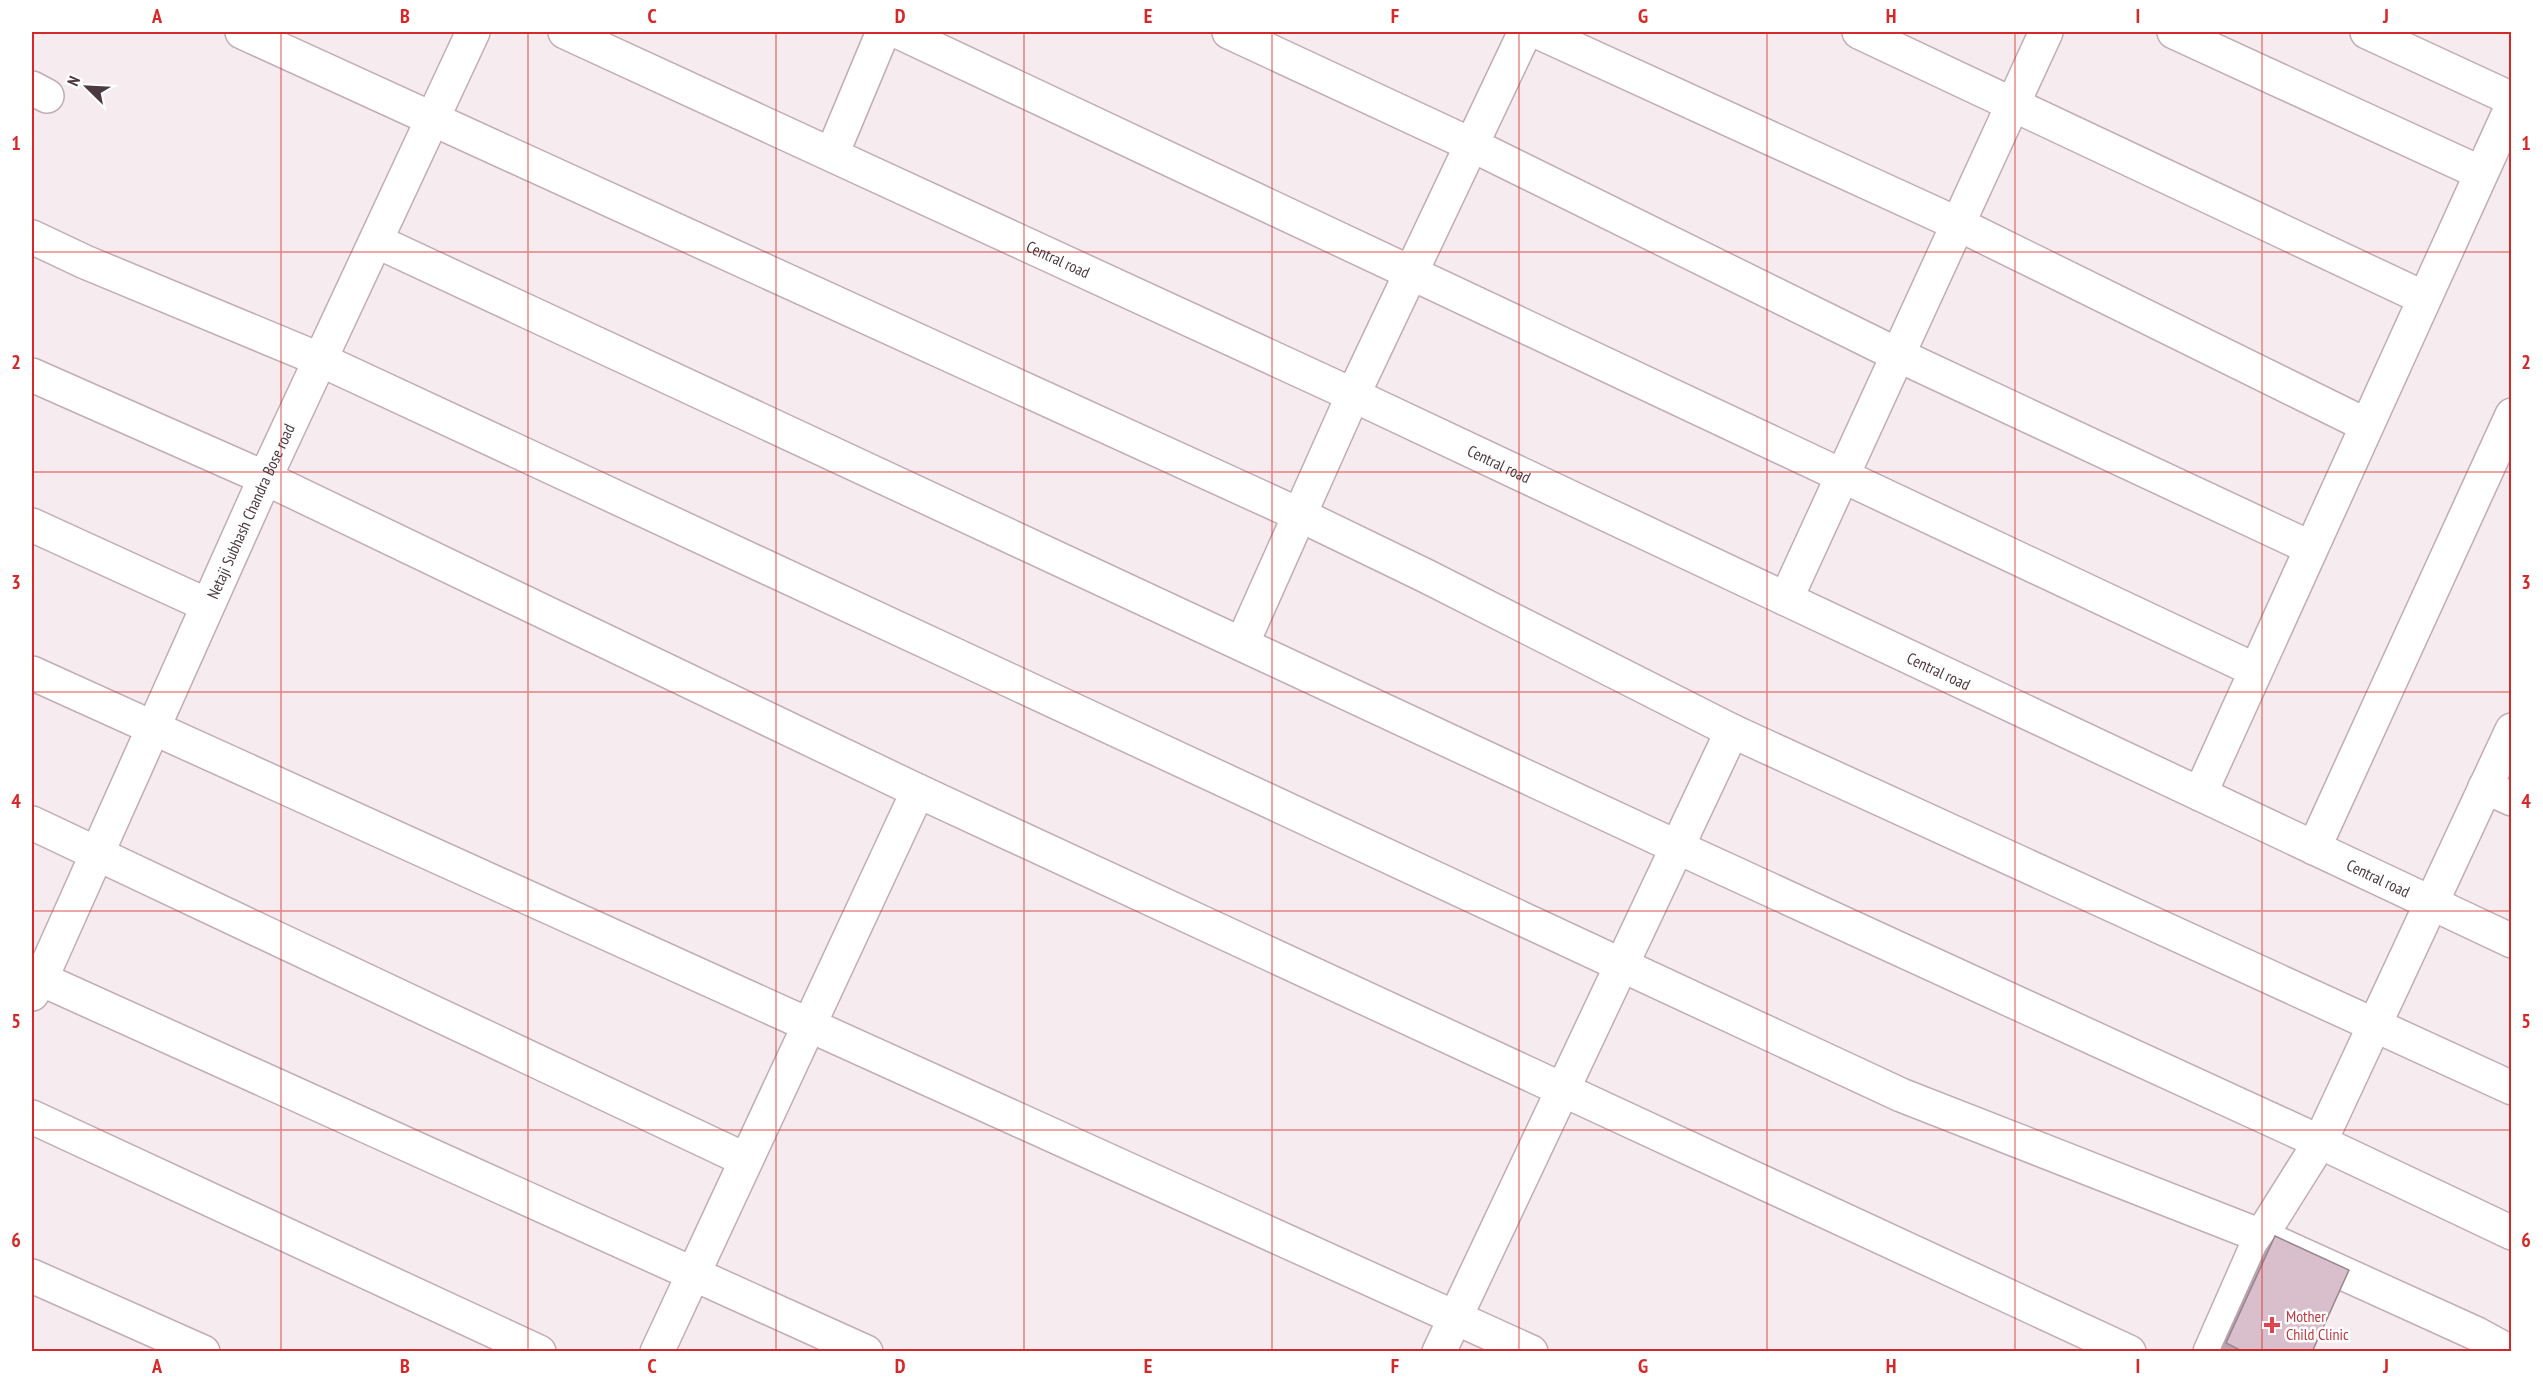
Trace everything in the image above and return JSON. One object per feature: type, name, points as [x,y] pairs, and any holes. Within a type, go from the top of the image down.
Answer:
[{"type":"street","points":[[242,32],[1300,515],[1437,581],[1732,731],[2511,1088]]},
{"type":"street","name":"Netaji Subhash Chandra Bose road","points":[[35,982],[96,854],[265,478],[473,32]]},
{"type":"street","name":"Central road","points":[[565,32],[1353,395],[2511,941]]},
{"type":"street","points":[[832,154],[884,32]]},
{"type":"street","points":[[899,32],[1412,271],[2255,670]]},
{"type":"street","points":[[1229,32],[1472,145],[1898,355],[2311,548]]},
{"type":"street","points":[[1242,644],[1353,395],[1525,32]]},
{"type":"street","points":[[1538,32],[1958,224],[2366,425]]},
{"type":"street","points":[[1858,32],[2424,298]]},
{"type":"street","points":[[1786,599],[2046,32]]},
{"type":"street","points":[[2174,32],[2481,173]]},
{"type":"street","points":[[2367,32],[2511,99]]},
{"type":"street","points":[[2200,794],[2511,106]]},
{"type":"street","points":[[32,237],[85,262],[321,360],[1901,1095],[2261,1236],[2477,1334],[2510,1352]]},
{"type":"street","points":[[376,241],[1677,847],[2320,1142],[2511,1233]]},
{"type":"street","points":[[32,375],[265,478],[918,791],[2129,1352]]},
{"type":"street","points":[[2314,848],[2511,415]]},
{"type":"street","points":[[32,525],[207,605]]},
{"type":"street","points":[[32,673],[1456,1316],[1531,1352]]},
{"type":"street","points":[[2210,1352],[2261,1236],[2320,1142],[2431,903],[2498,793],[2511,730]]},
{"type":"street","points":[[1439,1352],[1732,731]]},
{"type":"street","points":[[657,1352],[918,791]]},
{"type":"street","points":[[32,823],[746,1160]]},
{"type":"street","points":[[35,982],[693,1273],[866,1352]]},
{"type":"street","points":[[32,1117],[539,1352]]},
{"type":"street","points":[[32,1276],[203,1352]]},
{"type":"building","points":[[2275,1236],[2349,1270],[2312,1352],[2244,1352],[2226,1343]]},
{"type":"place","name":"Mother Child Clinic","points":[[2272,1325]]}]
